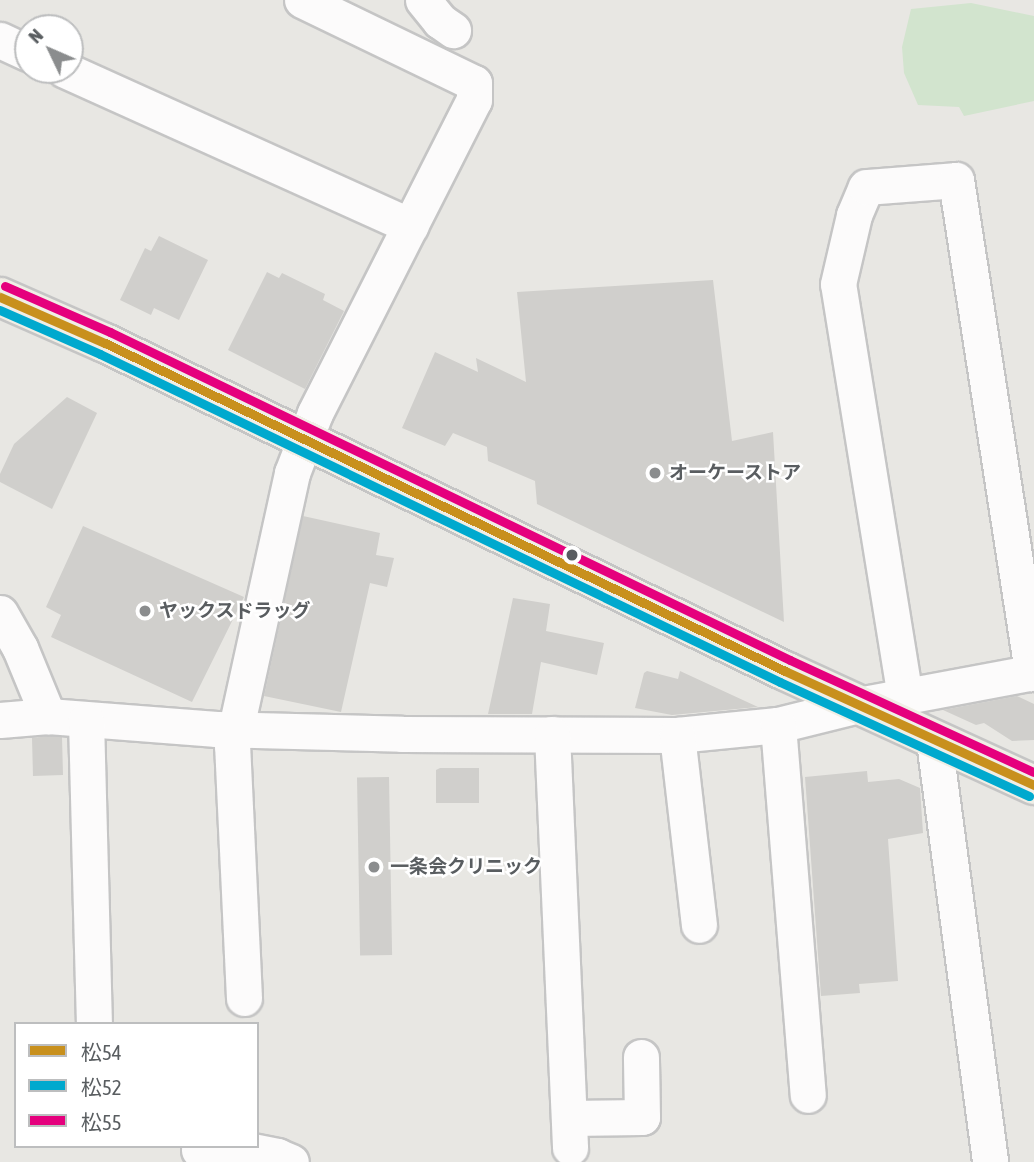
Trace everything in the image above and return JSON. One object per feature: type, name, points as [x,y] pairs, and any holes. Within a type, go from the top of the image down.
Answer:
[{"type":"main road","points":[[0,297],[105,343],[858,705],[1034,785]]},
{"type":"street","points":[[244,998],[232,746],[292,473],[315,413],[474,100],[474,83],[302,0]]},
{"type":"street","points":[[423,0],[440,21],[453,30]]},
{"type":"street","points":[[84,79],[410,226]]},
{"type":"street","points":[[0,720],[48,716],[235,729],[677,735],[778,725],[858,705],[905,697],[1033,673],[956,180],[866,187],[854,215],[838,284],[905,697]]},
{"type":"street","points":[[0,613],[20,648],[48,716]]},
{"type":"street","points":[[86,720],[94,1022]]},
{"type":"street","points":[[778,725],[808,1095]]},
{"type":"street","points":[[552,734],[569,1133],[642,1117],[641,1057]]},
{"type":"street","points":[[677,735],[699,925]]},
{"type":"street","points":[[934,740],[990,1162]]},
{"type":"street","points":[[199,1150],[242,1149],[277,1156],[290,1162]]},
{"type":"green space","points":[[971,3],[1034,16],[1034,101],[964,116],[959,107],[918,105],[904,73],[902,47],[911,9]]},
{"type":"building","points":[[159,236],[208,260],[179,320],[154,308],[151,315],[120,300],[145,248],[151,251]]},
{"type":"building","points":[[267,272],[279,278],[282,273],[325,294],[323,300],[344,311],[305,389],[228,350]]},
{"type":"building","name":"オーケーストア","points":[[713,280],[732,441],[773,432],[784,622],[537,504],[535,481],[488,461],[487,447],[453,433],[445,446],[402,428],[435,352],[478,372],[476,358],[526,382],[517,292]]},
{"type":"building","points":[[67,397],[97,413],[52,509],[0,482],[0,474],[14,444]]},
{"type":"building","points":[[303,516],[380,533],[376,555],[394,558],[387,587],[370,583],[341,712],[264,696]]},
{"type":"building","name":"ヤックスドラッグ","points":[[83,526],[244,597],[192,702],[51,637],[61,615],[46,607]]},
{"type":"building","points":[[513,598],[550,604],[546,631],[604,643],[597,675],[541,662],[532,714],[488,714]]},
{"type":"building","points":[[647,671],[678,679],[680,671],[758,707],[672,715],[635,708],[644,673]]},
{"type":"building","points":[[1017,696],[1034,704],[1034,740],[1012,741],[984,723],[976,725],[943,710]]},
{"type":"building","points":[[62,737],[63,775],[33,776],[32,738]]},
{"type":"building","points":[[479,768],[479,803],[436,803],[436,770]]},
{"type":"building","points":[[867,771],[868,782],[899,779],[920,788],[923,833],[888,839],[898,981],[859,984],[860,993],[821,996],[805,777]]},
{"type":"building","name":"一条会クリニック","points":[[389,777],[392,955],[360,956],[357,778]]},
{"type":"transit line","name":"松55","points":[[5,286],[110,332],[790,660],[1034,772]]},
{"type":"transit line","name":"松54","points":[[0,297],[105,343],[785,671],[1034,785]]},
{"type":"transit line","name":"松52","points":[[0,310],[100,354],[780,682],[1029,796]]},
{"type":"place","name":"オーケーストア","points":[[655,473]]},
{"type":"place","name":"ヤックスドラッグ","points":[[145,611]]},
{"type":"place","name":"一条会クリニック","points":[[374,867]]}]
